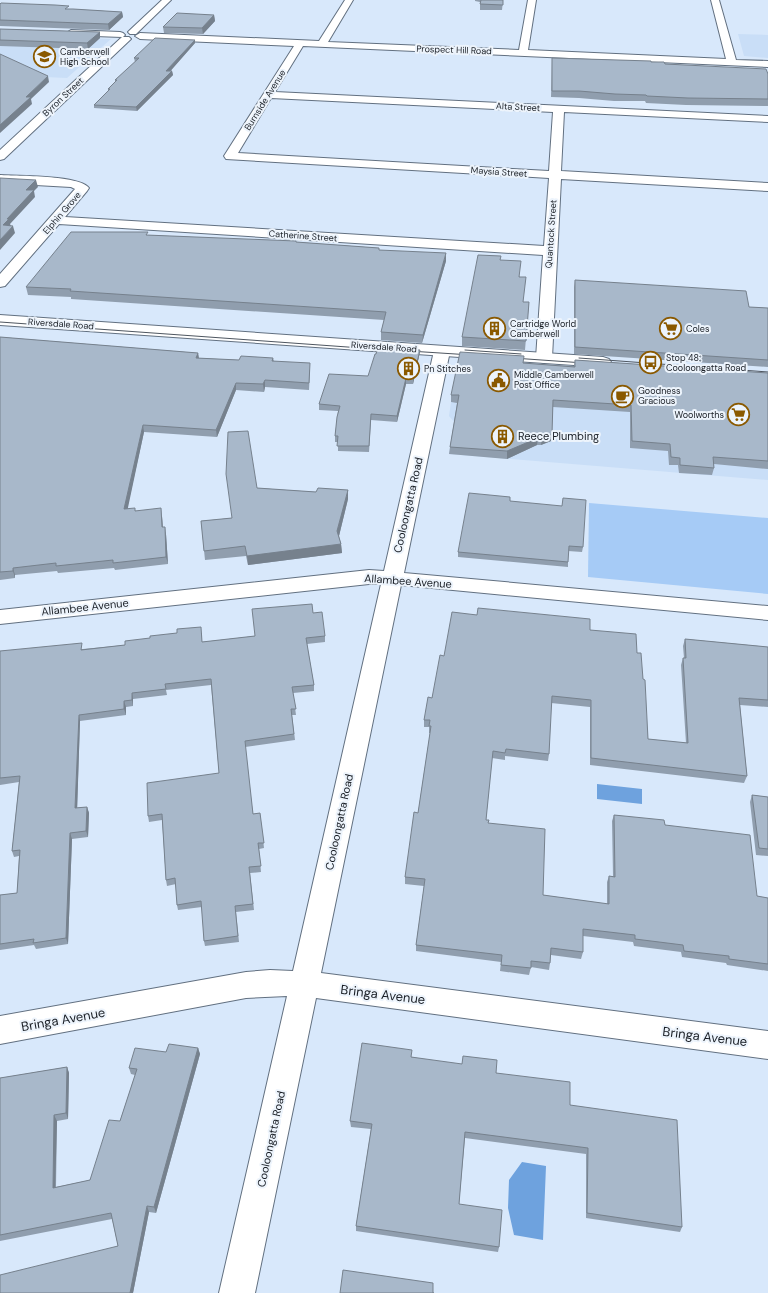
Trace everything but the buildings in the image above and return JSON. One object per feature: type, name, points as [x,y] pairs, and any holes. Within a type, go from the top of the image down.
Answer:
[{"type":"street","name":"Byron Street","points":[[0,156],[167,0]]},
{"type":"street","points":[[322,44],[349,0]]},
{"type":"street","points":[[523,53],[532,0]]},
{"type":"street","points":[[715,0],[732,62]]},
{"type":"street","name":"Prospect Hill Road","points":[[60,32],[768,64]]},
{"type":"street","name":"Burnside Avenue","points":[[230,156],[300,43]]},
{"type":"street","name":"Alta Street","points":[[268,95],[768,119]]},
{"type":"street","name":"Quantock Street","points":[[544,358],[559,109]]},
{"type":"street","name":"Maysia Street","points":[[230,156],[768,188]]},
{"type":"street","name":"Elphin Grove","points":[[0,179],[73,183],[84,188],[0,283]]},
{"type":"street","name":"Catherine Street","points":[[56,220],[550,252]]},
{"type":"street","name":"Riversdale Road","points":[[0,320],[619,364]]},
{"type":"street","name":"Cooloongatta Road","points":[[238,1293],[442,351]]},
{"type":"street","name":"Allambee Avenue","points":[[0,616],[369,577],[768,613]]},
{"type":"street","name":"Bringa Avenue","points":[[0,1030],[270,983],[305,984],[768,1045]]},
{"type":"shaded area","name":"Camberwell High School","points":[[0,34],[111,39],[67,78],[0,75]]},
{"type":"shaded area","points":[[738,34],[768,35],[768,58],[744,56]]},
{"type":"shaded area","points":[[768,388],[768,480],[449,454],[455,423],[449,416],[451,402]]},
{"type":"shaded area","points":[[589,503],[768,518],[768,594],[588,577]]},
{"type":"shaded area","points":[[597,784],[642,789],[642,804],[597,799]]},
{"type":"shaded area","points":[[522,1162],[546,1166],[543,1240],[514,1235],[508,1208],[509,1180]]},
{"type":"tram line","points":[[0,322],[389,350]]},
{"type":"tram line","points":[[383,345],[417,347]]},
{"type":"tram line","points":[[465,350],[521,354]]},
{"type":"tram line","points":[[409,351],[471,355]]},
{"type":"tram line","points":[[513,358],[584,363]]},
{"type":"tram line","points":[[579,358],[768,372]]},
{"type":"place","name":"Camberwell High School","points":[[45,57]]},
{"type":"place","name":"Cartridge World Camberwell","points":[[494,329]]},
{"type":"place","name":"Coles","points":[[671,329]]},
{"type":"place","name":"Stop 48: Cooloongatta Road","points":[[650,363]]},
{"type":"place","name":"Pn Stitches","points":[[408,369]]},
{"type":"place","name":"Middle Camberwell Post Office","points":[[498,380]]},
{"type":"place","name":"Goodness Gracious","points":[[622,396]]},
{"type":"place","name":"Woolworths","points":[[739,415]]},
{"type":"place","name":"Reece Plumbing","points":[[502,436]]}]
